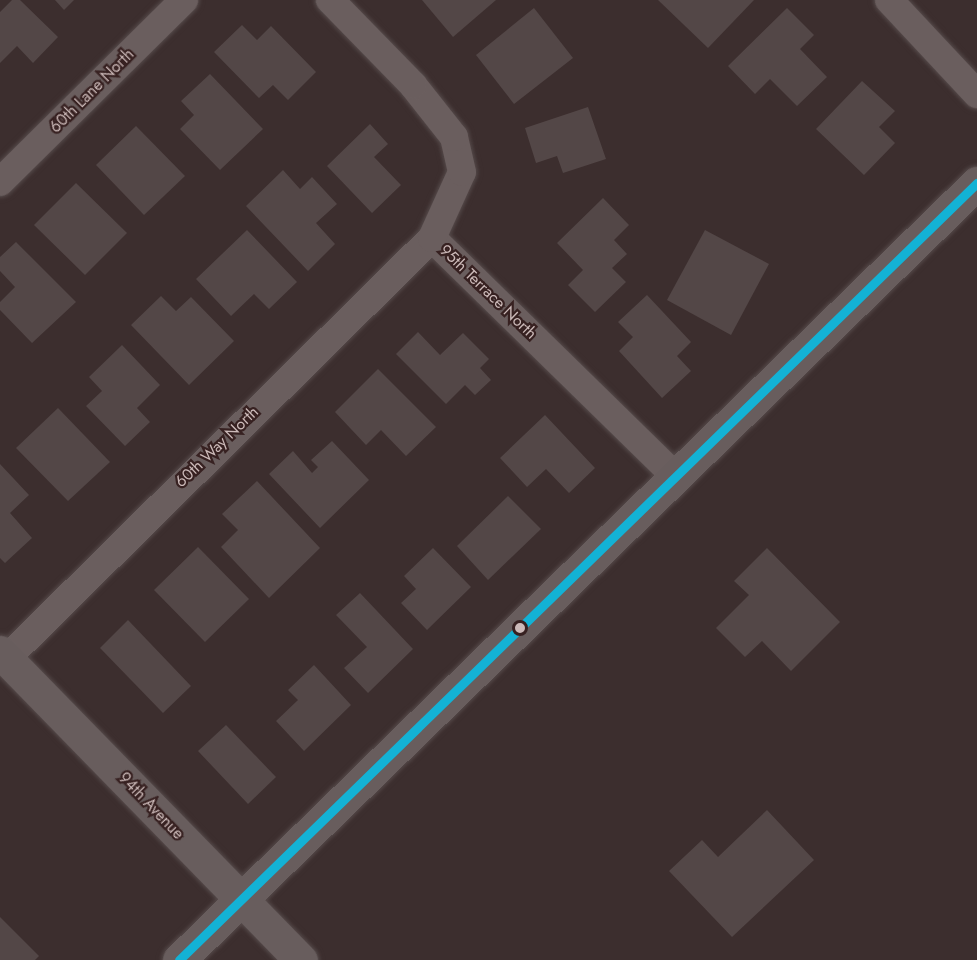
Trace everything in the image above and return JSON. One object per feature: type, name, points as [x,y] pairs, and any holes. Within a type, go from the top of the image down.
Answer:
[{"type":"street","name":"60th Lane North","points":[[0,182],[184,0]]},
{"type":"street","name":"95th Terrace North","points":[[330,0],[413,85],[454,137],[462,172],[432,238],[676,477]]},
{"type":"street","points":[[889,0],[977,94]]},
{"type":"street","points":[[179,960],[977,183]]},
{"type":"street","name":"60th Way North","points":[[3,656],[432,238]]},
{"type":"street","name":"94th Avenue","points":[[3,656],[301,960]]},
{"type":"building","points":[[12,0],[20,0],[58,37],[33,63],[17,46],[0,63],[0,12]]},
{"type":"building","points":[[55,0],[74,0],[64,10]]},
{"type":"building","points":[[422,0],[496,0],[453,37]]},
{"type":"building","points":[[658,0],[754,0],[708,48]]},
{"type":"building","points":[[534,8],[573,58],[514,104],[476,55]]},
{"type":"building","points":[[787,8],[814,35],[800,49],[827,77],[797,106],[770,79],[755,94],[728,66]]},
{"type":"building","points":[[242,25],[257,40],[271,26],[316,72],[288,100],[273,85],[259,98],[214,52]]},
{"type":"building","points":[[210,74],[263,129],[220,170],[180,129],[194,115],[181,101]]},
{"type":"building","points":[[862,81],[895,111],[879,127],[895,143],[864,175],[816,129]]},
{"type":"building","points":[[588,107],[606,159],[563,173],[557,156],[536,163],[525,128]]},
{"type":"building","points":[[370,124],[388,144],[374,157],[401,185],[372,213],[327,166]]},
{"type":"building","points":[[136,126],[185,176],[144,215],[96,165]]},
{"type":"building","points":[[283,170],[300,189],[312,177],[337,204],[316,223],[335,244],[308,271],[246,206]]},
{"type":"building","points":[[76,183],[127,233],[85,275],[34,225]]},
{"type":"building","points":[[603,198],[629,225],[614,240],[627,254],[612,268],[626,282],[595,312],[568,285],[583,270],[557,243]]},
{"type":"building","points":[[247,230],[297,282],[269,309],[254,294],[231,316],[196,279]]},
{"type":"building","points":[[705,230],[769,264],[731,335],[667,300]]},
{"type":"building","points":[[16,242],[76,302],[32,343],[0,310],[0,302],[15,287],[0,271],[0,257]]},
{"type":"building","points":[[647,295],[691,342],[677,356],[691,371],[662,398],[619,351],[633,337],[618,322]]},
{"type":"building","points":[[161,296],[176,311],[191,297],[234,341],[189,385],[131,325]]},
{"type":"building","points":[[418,332],[440,355],[463,333],[489,359],[480,368],[491,380],[475,395],[465,385],[446,404],[396,354]]},
{"type":"building","points":[[122,345],[160,385],[137,408],[150,422],[125,446],[86,406],[102,391],[89,377]]},
{"type":"building","points":[[378,369],[436,427],[406,456],[381,430],[366,445],[335,412]]},
{"type":"building","points":[[58,408],[110,462],[68,501],[16,448]]},
{"type":"building","points":[[545,415],[595,468],[569,493],[546,469],[527,487],[500,458]]},
{"type":"building","points":[[332,441],[369,480],[320,528],[269,474],[293,451],[312,473],[318,467],[311,460]]},
{"type":"building","points":[[0,464],[29,495],[10,513],[32,538],[5,563],[0,558]]},
{"type":"building","points":[[257,481],[320,548],[269,598],[221,547],[238,530],[222,514]]},
{"type":"building","points":[[508,496],[541,529],[488,580],[457,546]]},
{"type":"building","points":[[198,547],[249,599],[205,642],[154,590]]},
{"type":"building","points":[[433,548],[471,587],[427,630],[401,603],[416,589],[404,576]]},
{"type":"building","points":[[767,548],[840,622],[791,671],[762,641],[745,657],[716,628],[749,595],[734,581]]},
{"type":"building","points":[[360,593],[413,649],[368,693],[344,668],[367,647],[336,615]]},
{"type":"building","points":[[128,620],[191,686],[163,713],[100,648]]},
{"type":"building","points":[[314,665],[351,705],[304,751],[276,721],[298,700],[288,690]]},
{"type":"building","points":[[226,725],[276,777],[248,804],[198,751]]},
{"type":"building","points":[[767,810],[814,860],[732,937],[669,871],[702,840],[718,857]]},
{"type":"building","points":[[0,917],[39,956],[35,960],[0,960]]},
{"type":"transit line","points":[[179,960],[977,183]]}]
